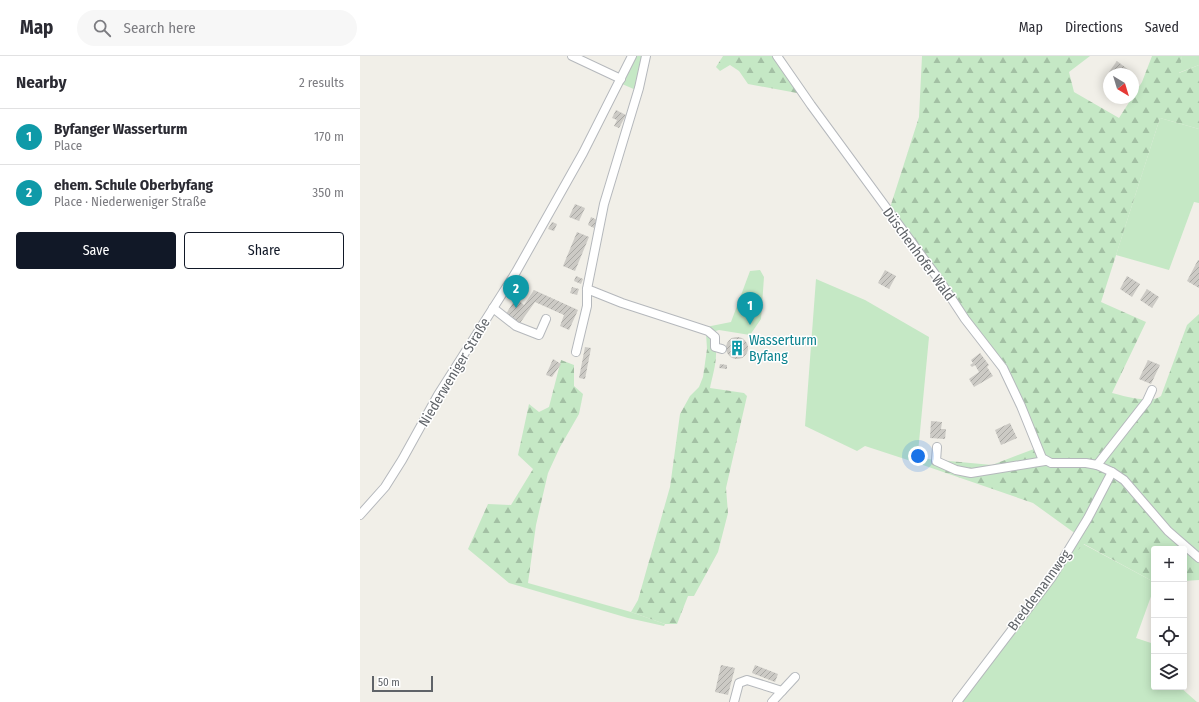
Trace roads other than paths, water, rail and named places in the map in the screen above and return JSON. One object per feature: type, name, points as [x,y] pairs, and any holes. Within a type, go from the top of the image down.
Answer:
[{"type":"street","points":[[572,56],[621,79]]},
{"type":"street","name":"Niederweniger Straße","points":[[360,515],[385,487],[402,460],[438,395],[516,272],[570,176],[632,56]]},
{"type":"street","points":[[576,352],[586,306],[587,289],[604,204],[639,88],[646,56]]},
{"type":"street","name":"Düschenhofer Wald","points":[[778,56],[811,105],[940,281],[965,319],[1003,368],[1021,406],[1038,451],[1045,461]]},
{"type":"street","points":[[587,289],[622,303],[698,327],[708,331],[714,337],[724,341]]},
{"type":"street","points":[[493,308],[516,326],[539,335],[546,319]]},
{"type":"street","points":[[714,337],[715,347],[722,349]]},
{"type":"street","points":[[1097,465],[1147,401],[1152,390]]},
{"type":"street","points":[[937,447],[936,461],[956,470],[971,474],[1045,461],[1061,464],[1086,463],[1097,465],[1124,480],[1168,531],[1199,558]]},
{"type":"street","name":"Breddemannweg","points":[[957,702],[1052,577],[1084,525],[1112,472]]},
{"type":"street","points":[[772,702],[795,677]]},
{"type":"street","points":[[734,702],[739,683],[747,680],[782,691]]},
{"type":"place","name":"ehem. Schule Oberbyfang","points":[[516,308]]},
{"type":"place","name":"Byfanger Wasserturm","points":[[750,325]]},
{"type":"place","name":"Wasserturm Byfang","points":[[737,348]]}]
